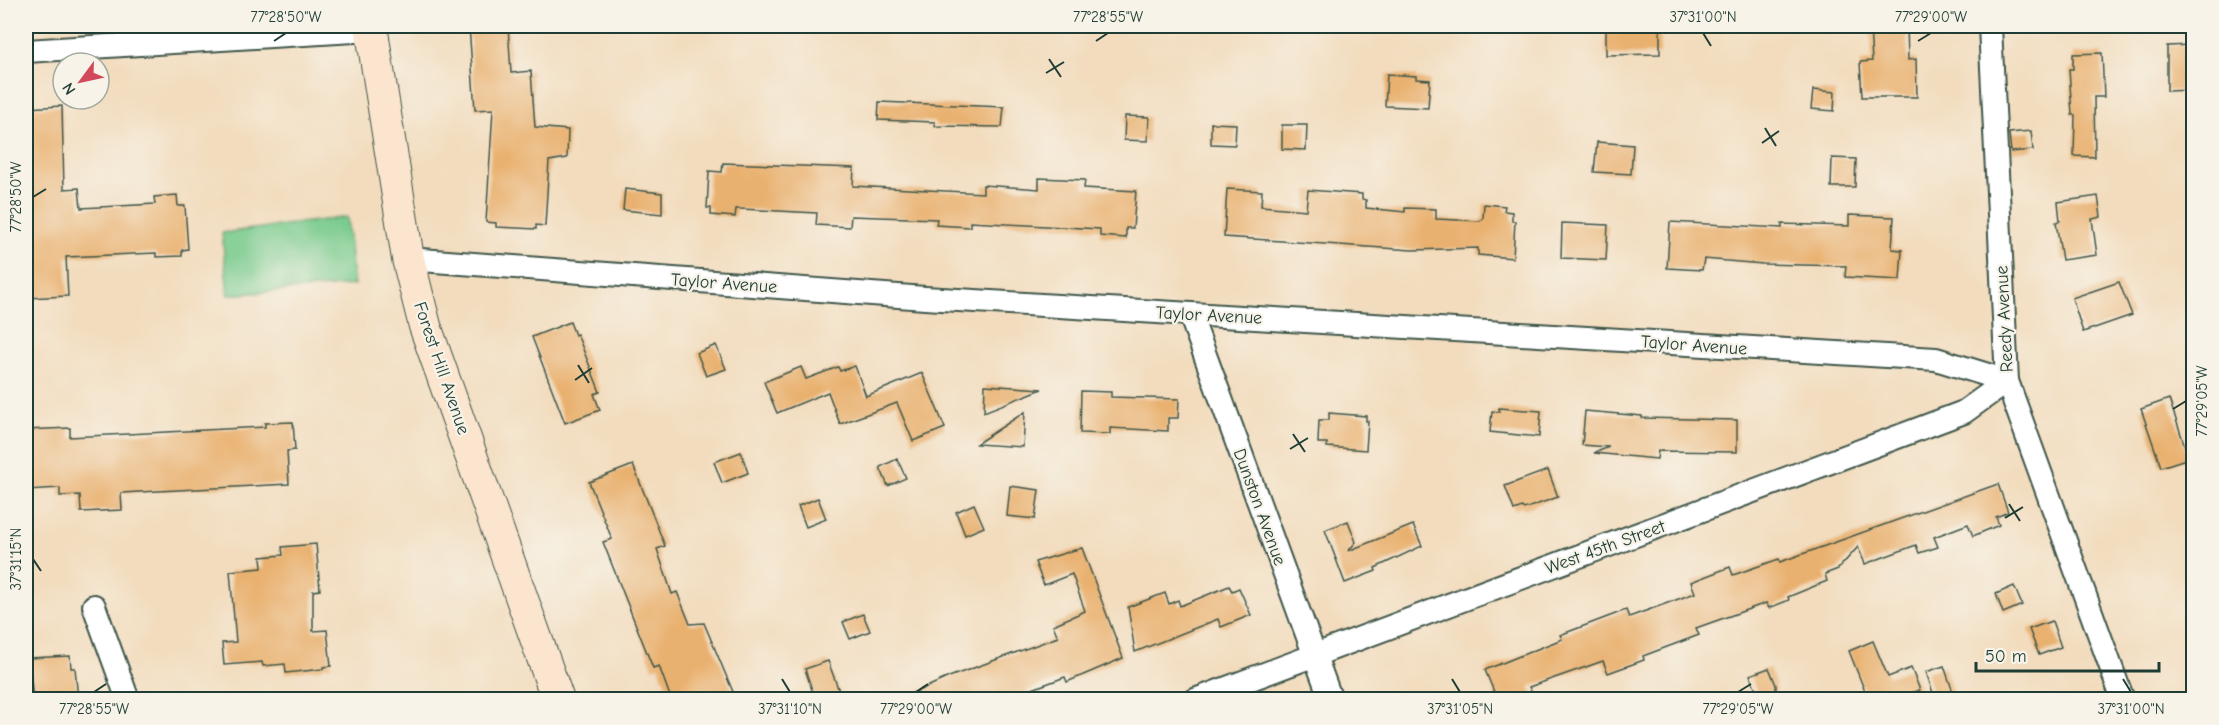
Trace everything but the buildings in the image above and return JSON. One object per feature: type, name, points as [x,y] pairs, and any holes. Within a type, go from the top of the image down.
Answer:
[{"type":"main road","name":"Forest Hill Avenue","points":[[371,28],[408,259],[425,326],[558,699]]},
{"type":"street","name":"Reedy Avenue","points":[[1990,26],[2007,381],[2123,699]]},
{"type":"street","points":[[26,51],[371,28]]},
{"type":"street","name":"Taylor Avenue","points":[[408,259],[913,297],[1936,359],[2007,381]]},
{"type":"street","name":"Dunston Avenue","points":[[1190,314],[1331,699]]},
{"type":"street","name":"West 45th Street","points":[[1195,699],[1964,412],[2007,381]]},
{"type":"street","points":[[94,606],[128,699]]},
{"type":"green space","points":[[347,217],[354,285],[228,295],[222,233]]}]
